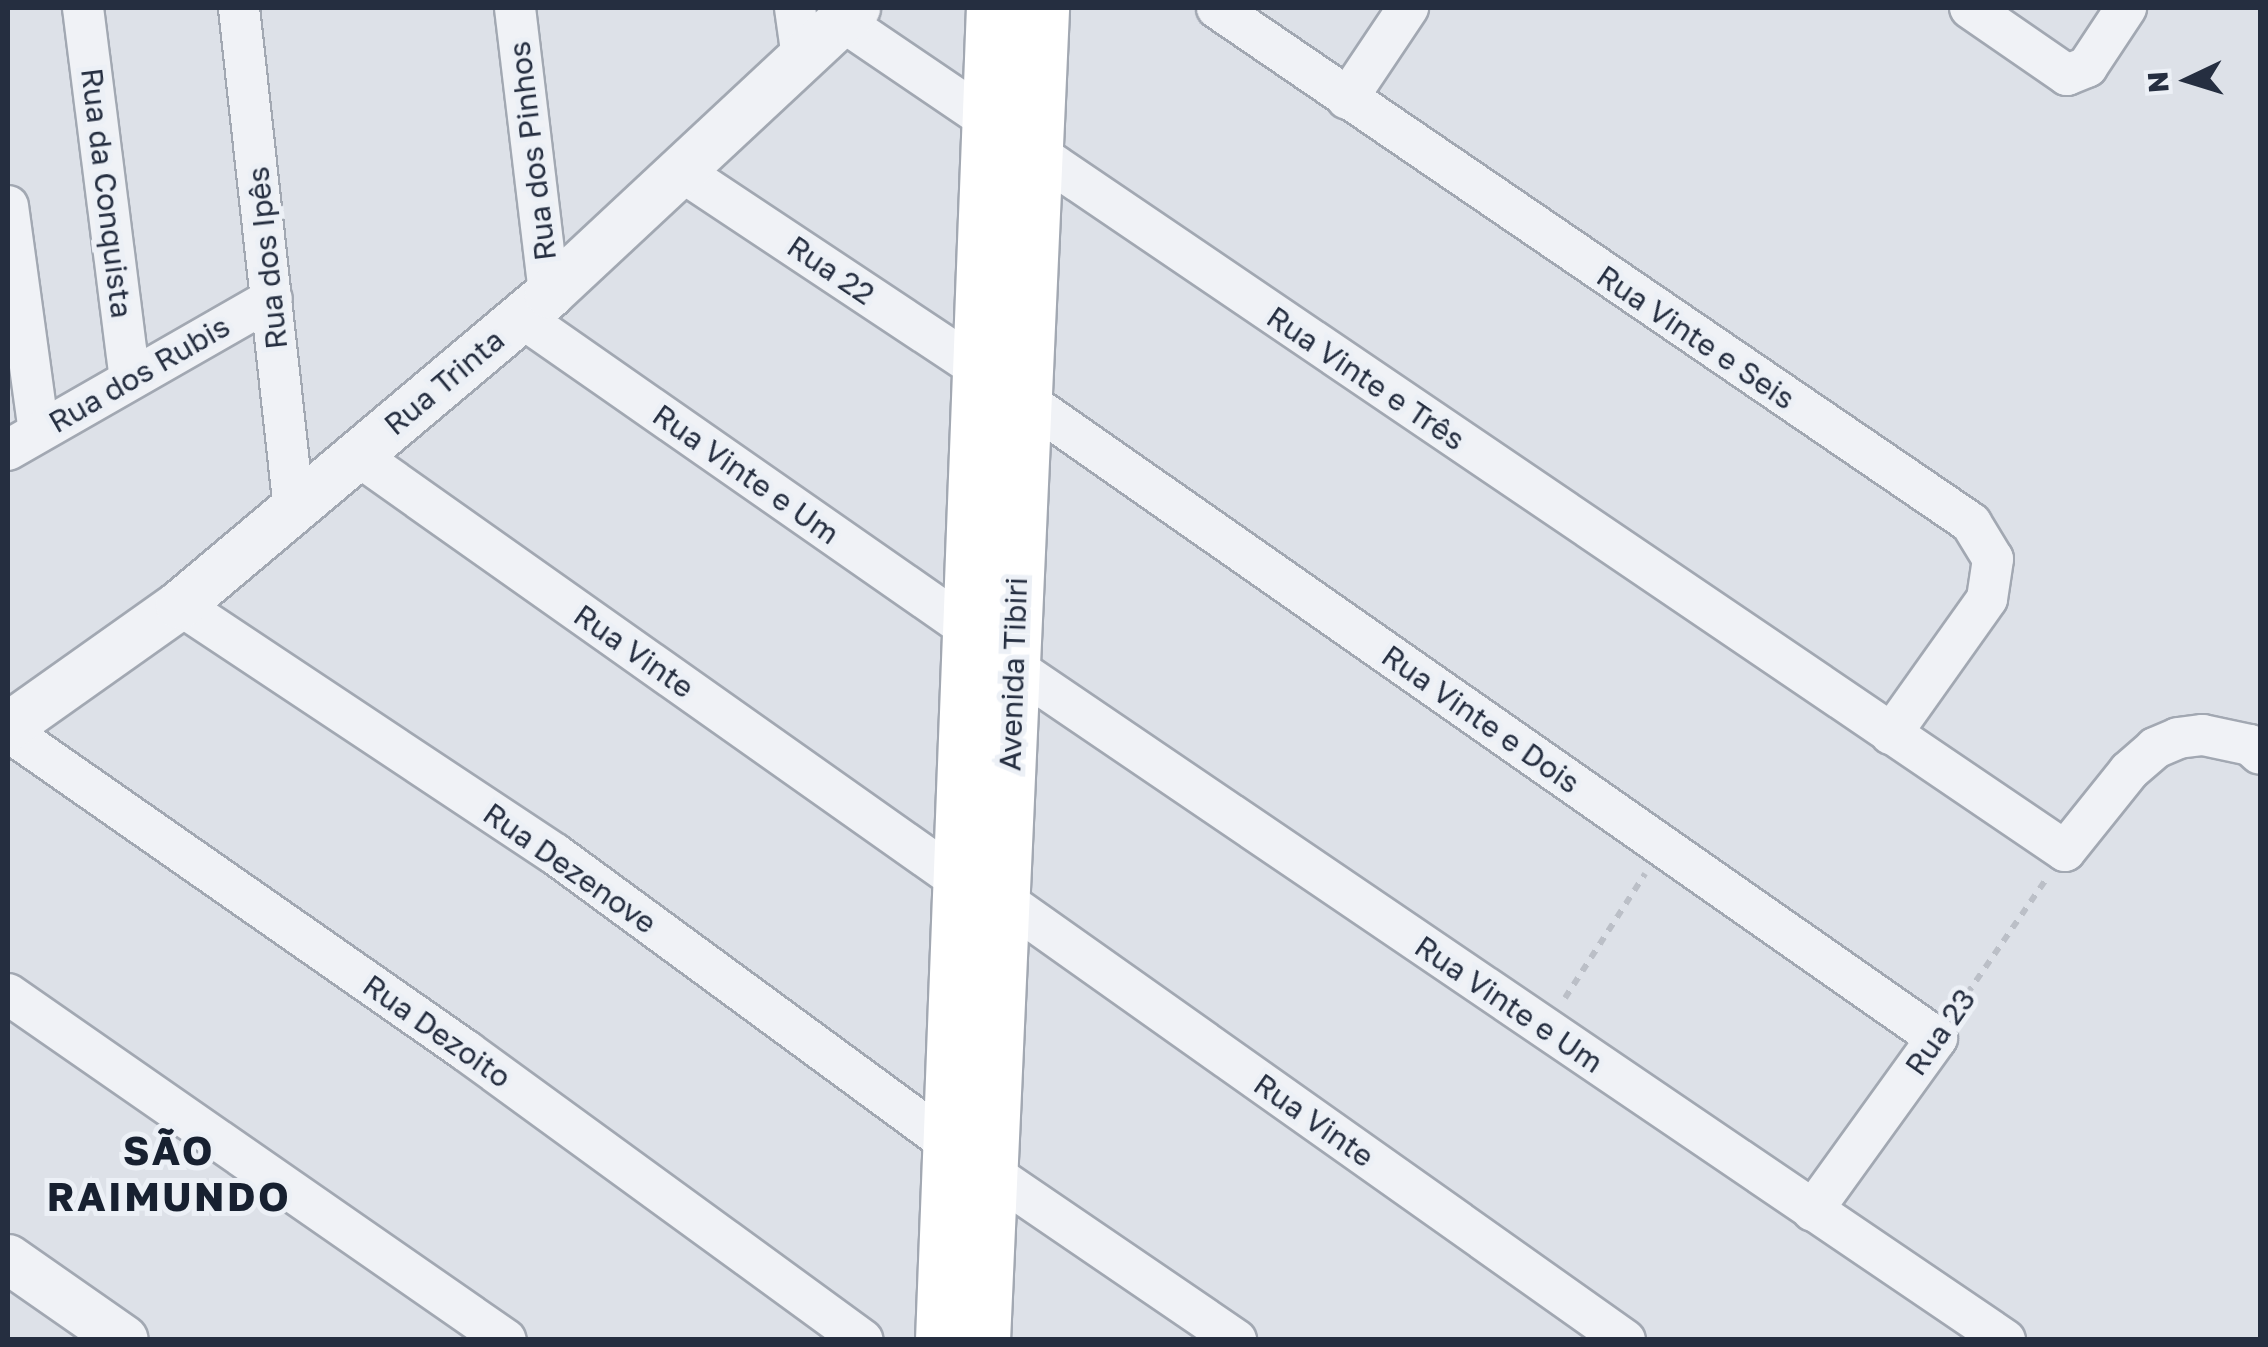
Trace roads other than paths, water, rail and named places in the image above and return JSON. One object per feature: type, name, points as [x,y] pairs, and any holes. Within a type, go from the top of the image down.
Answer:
[{"type":"main road","name":"Avenida Tibiri","points":[[982,891],[970,630],[994,8]]},
{"type":"main road","name":"Avenida Tibiri","points":[[943,1340],[970,1158],[982,891],[1014,667],[1042,8]]},
{"type":"main road","name":"Avenida Tibiri","points":[[970,1158],[982,1340]]},
{"type":"street","name":"Rua da Conquista","points":[[84,8],[130,378]]},
{"type":"street","name":"Rua dos Ipês","points":[[240,8],[294,509]]},
{"type":"street","name":"Rua dos Pinhos","points":[[516,8],[535,306]]},
{"type":"street","points":[[795,8],[802,58]]},
{"type":"street","name":"Rua Vinte e Seis","points":[[1217,8],[1971,523],[1993,559],[1987,599],[1891,734]]},
{"type":"street","points":[[1347,99],[1408,8]]},
{"type":"street","points":[[1970,8],[2067,75],[2087,68],[2126,8]]},
{"type":"street","name":"Rua Trinta","points":[[8,728],[180,605],[535,306],[849,14]]},
{"type":"street","name":"Rua Vinte e Três","points":[[849,14],[990,124],[1891,734]]},
{"type":"street","name":"Rua 22","points":[[681,170],[980,370]]},
{"type":"street","points":[[8,206],[23,441]]},
{"type":"street","name":"Rua dos Rubis","points":[[23,441],[272,299]]},
{"type":"street","name":"Rua Vinte e Um","points":[[535,306],[970,630]]},
{"type":"street","name":"Rua Vinte e Dois","points":[[1025,400],[1937,1038]]},
{"type":"street","name":"Rua Vinte","points":[[357,456],[1625,1340]]},
{"type":"street","name":"Rua Dezenove","points":[[180,605],[555,854],[970,1158],[1236,1340]]},
{"type":"street","name":"Rua Vinte e Um","points":[[1014,667],[2005,1340]]},
{"type":"street","name":"Rua Dezoito","points":[[8,728],[465,1050],[862,1340]]},
{"type":"street","points":[[1891,734],[2065,852],[2129,771],[2155,748],[2178,738],[2203,735],[2250,745],[2260,754]]},
{"type":"street","points":[[8,994],[506,1340]]},
{"type":"street","name":"Rua 23","points":[[1812,1211],[1937,1038]]},
{"type":"street","points":[[8,1259],[74,1326],[124,1340]]},
{"type":"district","name":"SÃO RAIMUNDO","points":[[169,1173]]}]
